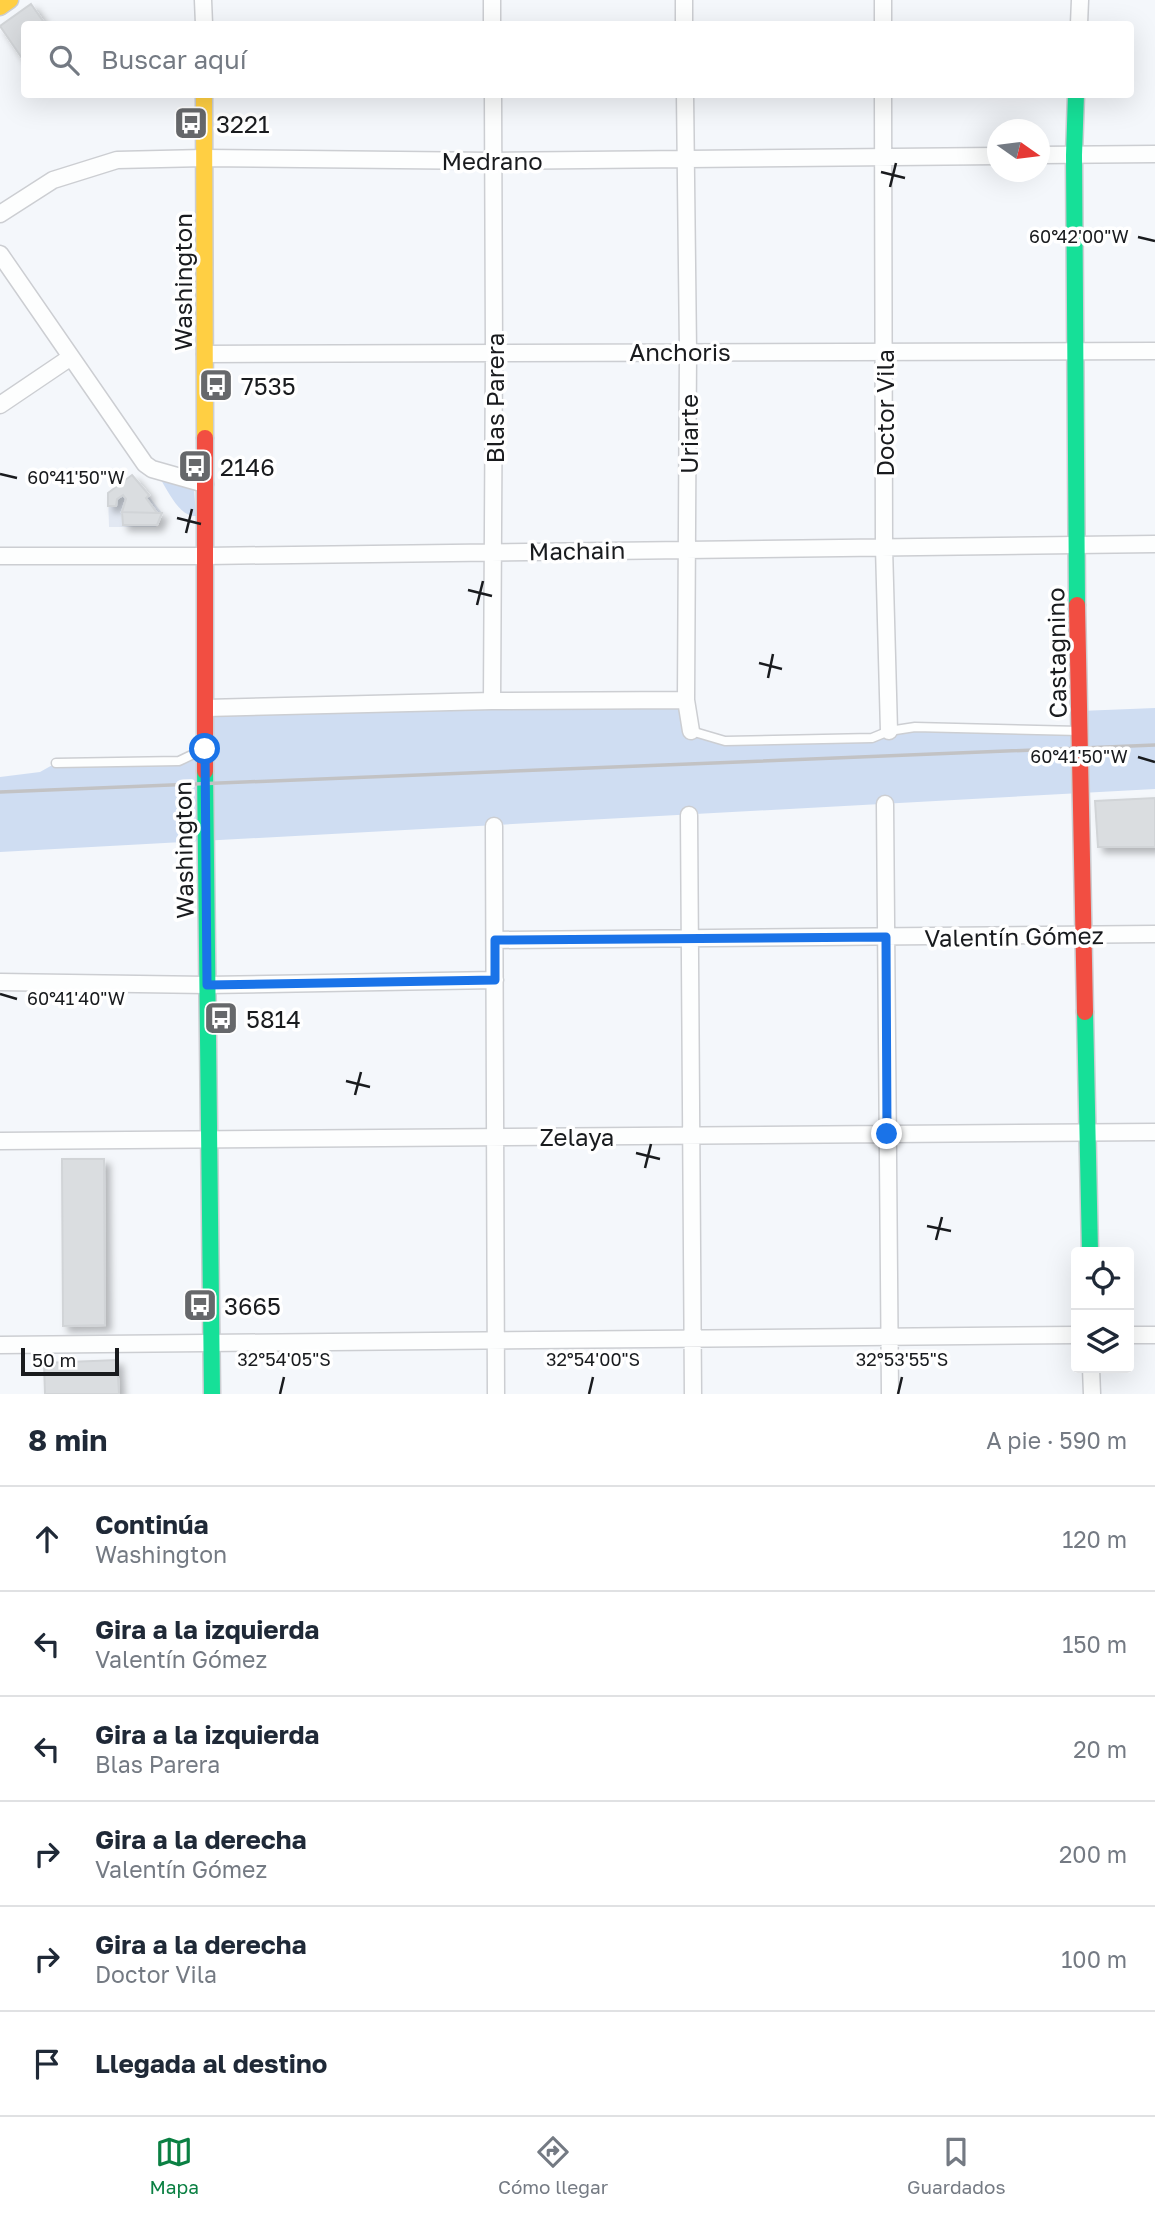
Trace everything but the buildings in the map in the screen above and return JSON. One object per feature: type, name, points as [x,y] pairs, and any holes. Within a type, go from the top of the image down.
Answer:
[{"type":"street","points":[[0,7],[10,0]]},
{"type":"street","points":[[203,0],[204,21]]},
{"type":"street","points":[[492,0],[492,21]]},
{"type":"street","points":[[684,0],[684,21]]},
{"type":"street","points":[[883,0],[883,21]]},
{"type":"street","points":[[1079,21],[1080,0]]},
{"type":"street","name":"Washington","points":[[204,98],[205,749],[212,1394]]},
{"type":"street","name":"Blas Parera","points":[[492,701],[493,98]]},
{"type":"street","name":"Uriarte","points":[[685,98],[688,351],[687,700],[691,731]]},
{"type":"street","name":"Doctor Vila","points":[[883,98],[884,547],[890,731]]},
{"type":"street","name":"Castagnino","points":[[1076,98],[1076,545],[1090,1247]]},
{"type":"street","points":[[1050,155],[1155,154]]},
{"type":"street","name":"Medrano","points":[[0,214],[52,180],[117,160],[204,158],[494,161],[987,156]]},
{"type":"street","points":[[0,254],[145,464],[152,469],[205,484]]},
{"type":"street","name":"Anchoris","points":[[205,354],[1155,351]]},
{"type":"street","points":[[0,405],[71,357]]},
{"type":"street","name":"Machain","points":[[0,556],[206,556],[1155,544]]},
{"type":"street","points":[[206,708],[492,701],[687,700]]},
{"type":"street","points":[[885,804],[890,1394]]},
{"type":"street","points":[[689,815],[693,1394]]},
{"type":"street","points":[[494,826],[496,1394]]},
{"type":"street","name":"Valentín Gómez","points":[[495,940],[1155,934]]},
{"type":"street","points":[[0,982],[207,985],[495,980]]},
{"type":"street","name":"Zelaya","points":[[0,1141],[1155,1132]]},
{"type":"street","points":[[0,1345],[1071,1335]]},
{"type":"street","points":[[1134,1335],[1155,1335]]},
{"type":"street","points":[[1091,1373],[1092,1394]]},
{"type":"lane","points":[[691,731],[724,741],[872,738],[890,731],[915,727],[1080,730]]},
{"type":"lane","points":[[56,763],[179,761],[205,749]]},
{"type":"shaded area","points":[[132,475],[162,513],[156,527],[109,527],[108,493]]},
{"type":"shaded area","points":[[162,478],[194,488],[196,516],[185,513],[180,508]]},
{"type":"shaded area","points":[[686,700],[691,731],[725,741],[872,738],[915,727],[1079,731],[1080,711],[1155,708],[1155,789],[0,852],[0,777],[40,772],[56,763],[179,761],[205,749],[206,708]]},
{"type":"railway","points":[[0,792],[1155,745]]},
{"type":"traffic: fast","points":[[1076,98],[1077,605]]},
{"type":"traffic: fast","points":[[205,771],[212,1394]]},
{"type":"traffic: fast","points":[[1085,1012],[1090,1247]]},
{"type":"traffic: slow","points":[[0,7],[10,0]]},
{"type":"traffic: slow","points":[[204,98],[205,438]]},
{"type":"traffic: jam","points":[[205,438],[205,771]]},
{"type":"traffic: jam","points":[[1077,605],[1085,1012]]},
{"type":"place","name":"3221","points":[[191,123]]},
{"type":"place","name":"7535","points":[[216,385]]},
{"type":"place","name":"2146","points":[[195,466]]},
{"type":"place","name":"5814","points":[[221,1018]]},
{"type":"place","name":"3665","points":[[200,1305]]},
{"type":"route","points":[[205,749],[207,985],[495,980],[495,940],[886,937],[887,1134]]}]
